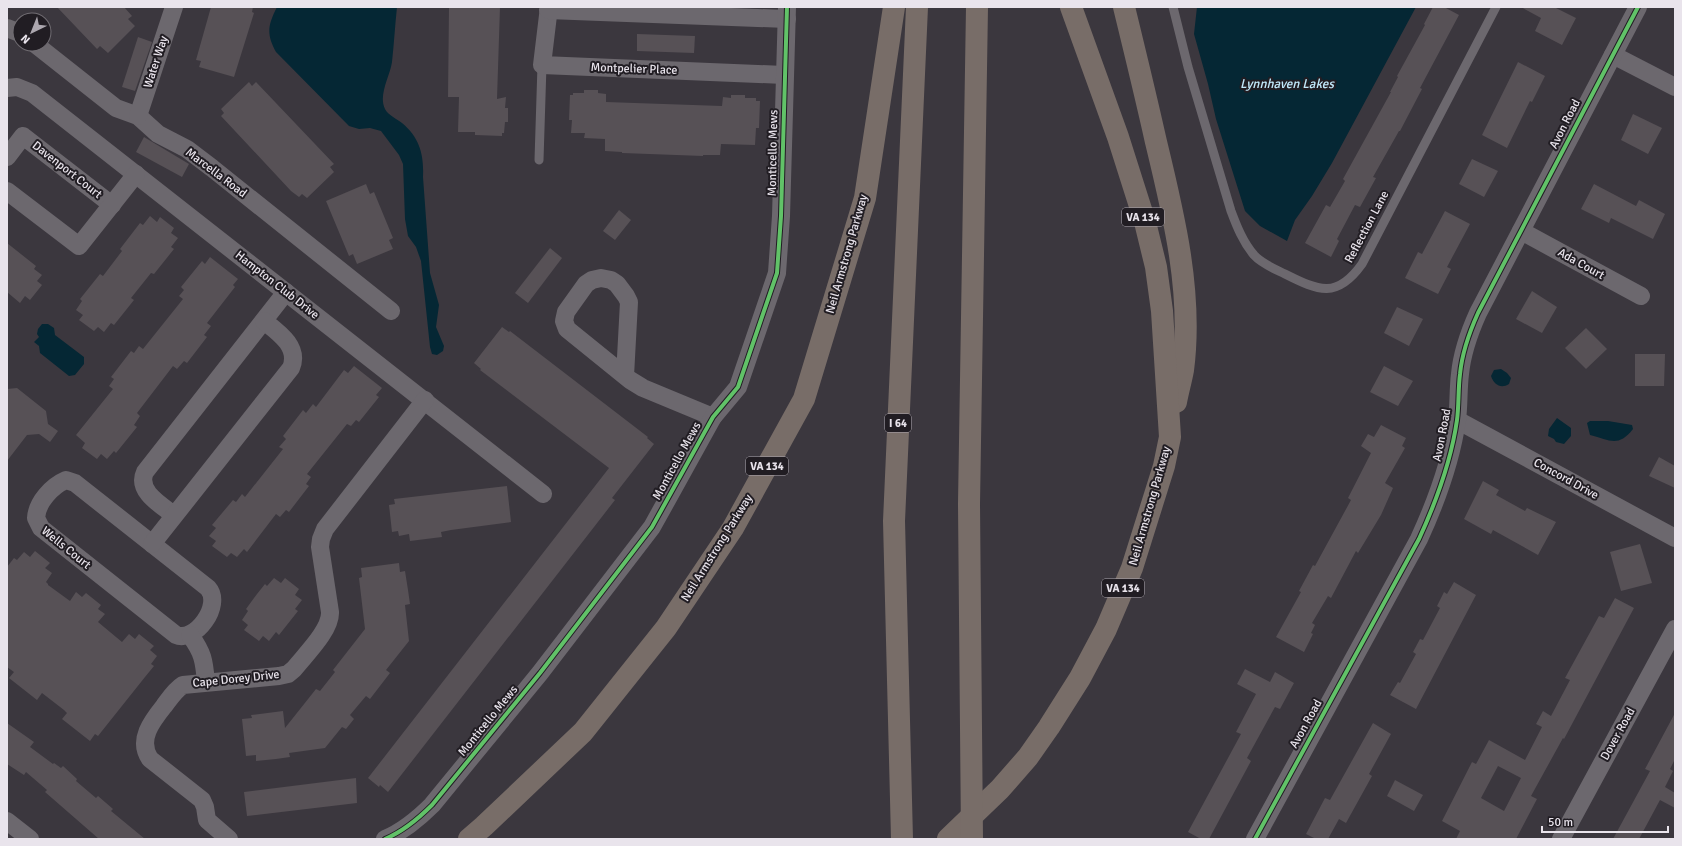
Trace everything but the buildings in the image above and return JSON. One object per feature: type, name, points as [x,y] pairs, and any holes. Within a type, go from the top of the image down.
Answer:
[{"type":"highway","name":"Neil Armstrong Parkway","points":[[468,839],[484,826],[583,732],[666,628],[733,528],[804,399],[865,198],[894,7]]},
{"type":"highway","name":"I 64","points":[[902,839],[894,521],[917,7]]},
{"type":"highway","points":[[972,839],[969,504],[977,7]]},
{"type":"highway","name":"Neil Armstrong Parkway","points":[[948,839],[1000,789],[1028,756],[1050,727],[1080,678],[1106,629],[1132,568],[1162,473],[1170,437],[1163,318],[1156,267],[1145,222],[1118,138],[1070,7]]},
{"type":"highway","points":[[1124,7],[1169,196],[1179,246],[1184,301],[1183,369],[1170,437]]},
{"type":"street","name":"Water Way","points":[[138,116],[174,7]]},
{"type":"street","name":"Avon Road","points":[[1255,839],[1419,539],[1436,498],[1446,467],[1457,420],[1463,353],[1470,331],[1638,7]]},
{"type":"street","points":[[542,65],[548,9],[787,13]]},
{"type":"street","name":"Monticello Mews","points":[[385,839],[399,833],[416,821],[432,805],[603,591],[652,527],[713,417],[738,387],[778,273],[787,13]]},
{"type":"street","name":"Marcella Road","points":[[45,52],[116,108],[138,116],[158,134],[186,149],[212,168],[391,311]]},
{"type":"street","points":[[1613,55],[1675,87]]},
{"type":"street","name":"Montpelier Place","points":[[542,65],[784,75]]},
{"type":"street","name":"Hampton Club Drive","points":[[7,88],[17,87],[32,93],[543,494]]},
{"type":"street","name":"Davenport Court","points":[[7,157],[23,136],[112,205]]},
{"type":"street","name":"Davenport Court","points":[[7,191],[79,246],[136,174]]},
{"type":"street","name":"Ada Court","points":[[1521,231],[1641,296]]},
{"type":"street","points":[[625,376],[629,302],[622,289],[611,280],[601,278],[592,280],[586,284],[566,312],[564,321],[567,330],[625,376],[643,388],[713,417]]},
{"type":"street","points":[[174,515],[146,491],[142,481],[145,472],[286,292]]},
{"type":"street","points":[[152,544],[291,368],[293,359],[287,341],[264,321]]},
{"type":"street","name":"Cape Dorey Drive","points":[[229,839],[209,823],[202,800],[152,762],[148,756],[146,744],[149,725],[177,690],[188,684],[279,676],[288,674],[294,669],[324,630],[329,621],[330,612],[320,547],[325,529],[425,400]]},
{"type":"street","name":"Concord Drive","points":[[1457,420],[1675,538]]},
{"type":"street","name":"Wells Court","points":[[66,480],[71,481],[211,591],[214,601],[210,612],[201,625],[190,635],[183,637],[173,632],[41,528],[36,522],[36,513],[43,500],[56,486],[66,480]]},
{"type":"street","name":"Dover Road","points":[[1561,839],[1675,629]]},
{"type":"street","points":[[190,635],[202,655],[206,682]]},
{"type":"street","points":[[7,821],[30,839]]},
{"type":"lane","name":"Reflection Lane","points":[[1173,7],[1188,67],[1231,211],[1243,238],[1256,257],[1264,263],[1308,285],[1328,289],[1338,287],[1348,282],[1362,264],[1496,7]]},
{"type":"lane","points":[[539,160],[542,65]]},
{"type":"water","points":[[277,7],[397,7],[392,62],[385,86],[383,104],[388,113],[402,123],[413,135],[422,154],[430,273],[439,305],[436,327],[444,346],[443,351],[437,355],[432,354],[430,347],[421,261],[416,247],[408,236],[405,219],[403,164],[399,155],[381,131],[370,128],[359,129],[349,126],[276,52],[269,30]]},
{"type":"water","name":"Lynnhaven Lakes","points":[[1197,7],[1416,7],[1332,163],[1295,220],[1287,241],[1260,226],[1245,211],[1216,119],[1194,34]]},
{"type":"water","points":[[42,324],[48,324],[54,328],[55,335],[84,357],[84,364],[75,375],[69,376],[40,353],[39,346],[34,342],[39,337],[37,334],[38,329]]},
{"type":"water","points":[[1501,369],[1511,378],[1509,384],[1503,386],[1496,384],[1491,376],[1494,370]]},
{"type":"water","points":[[1557,418],[1571,428],[1571,436],[1564,444],[1556,442],[1548,436],[1549,429]]},
{"type":"water","points":[[1590,421],[1608,421],[1632,425],[1633,429],[1623,439],[1613,441],[1590,435],[1587,423]]},
{"type":"cycle path","points":[[385,839],[410,824],[432,805],[540,673],[652,527],[713,417],[738,387],[777,273],[781,216],[787,7]]},
{"type":"cycle path","points":[[1255,839],[1419,539],[1437,496],[1451,451],[1457,420],[1459,380],[1462,358],[1466,343],[1478,313],[1638,7]]}]
